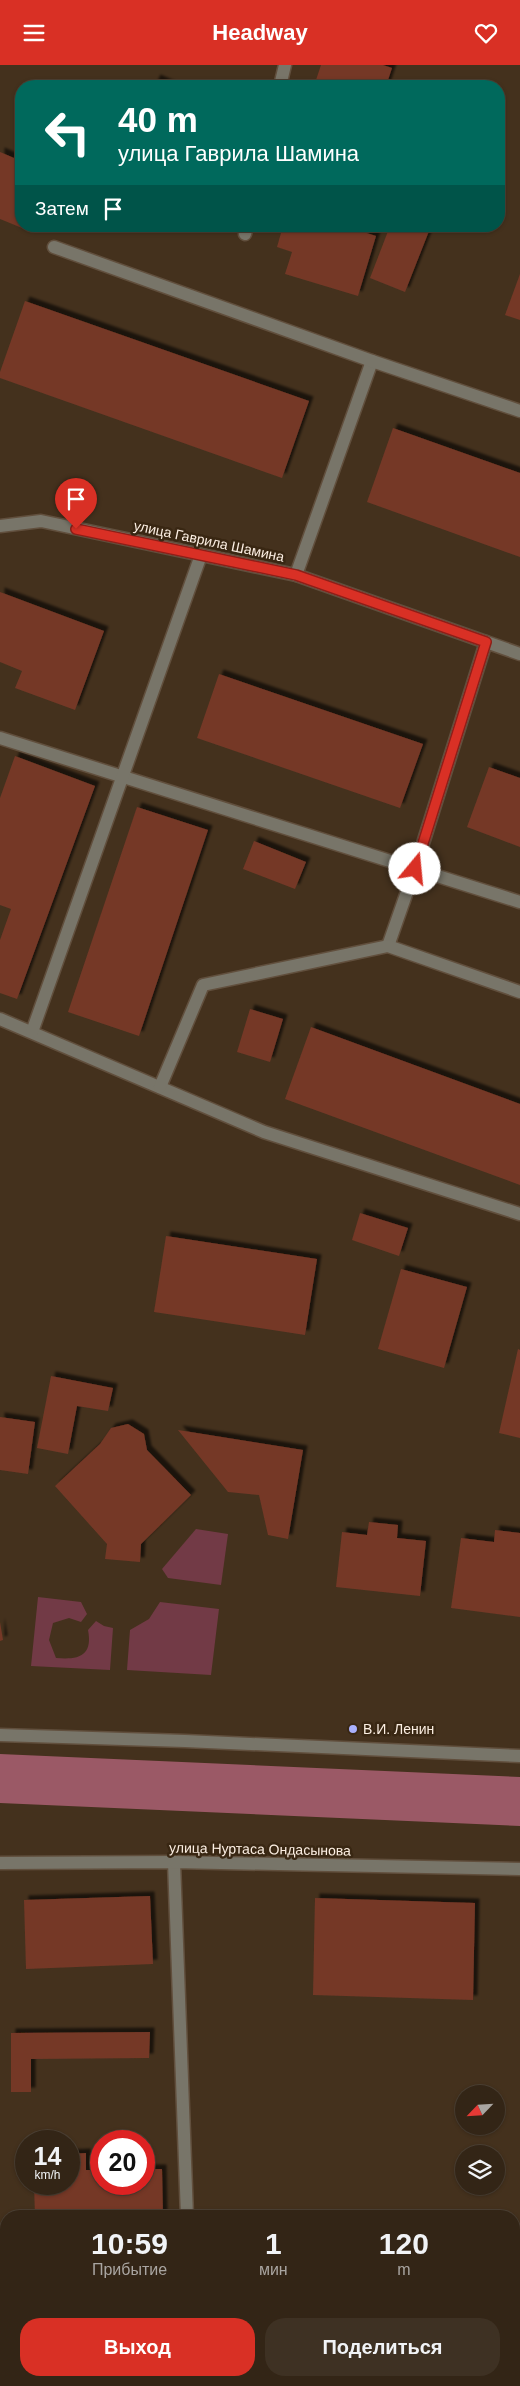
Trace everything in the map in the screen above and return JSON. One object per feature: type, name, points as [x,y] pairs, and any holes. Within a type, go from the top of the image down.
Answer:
[{"type":"street","points":[[281,80],[285,65]]},
{"type":"street","points":[[54,247],[372,361],[520,411]]},
{"type":"street","points":[[296,575],[372,361]]},
{"type":"street","name":"улица Гаврила Шамина","points":[[0,526],[41,521],[296,575],[520,654]]},
{"type":"street","points":[[32,1032],[201,555]]},
{"type":"street","points":[[388,946],[415,869],[486,642]]},
{"type":"street","points":[[0,738],[520,901]]},
{"type":"street","points":[[160,1087],[203,985],[388,946],[520,992]]},
{"type":"street","points":[[0,1019],[264,1132],[520,1214]]},
{"type":"street","points":[[0,1735],[195,1741],[520,1756]]},
{"type":"street","points":[[174,1862],[186,2210]]},
{"type":"street","name":"улица Нуртаса Ондасынова","points":[[0,1863],[174,1862],[520,1869]]},
{"type":"shaded area","points":[[196,1529],[228,1534],[221,1585],[168,1578],[162,1569]]},
{"type":"shaded area","points":[[38,1597],[81,1602],[87,1614],[81,1622],[69,1618],[53,1623],[49,1640],[56,1658],[71,1658],[82,1655],[88,1646],[88,1630],[96,1621],[104,1626],[113,1628],[110,1670],[31,1666]]},
{"type":"shaded area","points":[[160,1602],[219,1609],[211,1675],[127,1670],[130,1630],[149,1619]]},
{"type":"shaded area","points":[[0,1754],[520,1777],[520,1826],[0,1803]]},
{"type":"building","points":[[321,65],[383,65],[392,68],[388,80],[316,80]]},
{"type":"building","points":[[0,152],[15,158],[15,225],[0,219]]},
{"type":"building","points":[[281,232],[364,232],[376,236],[358,296],[285,274],[292,252],[277,247]]},
{"type":"building","points":[[388,232],[429,232],[405,292],[370,278]]},
{"type":"building","points":[[520,274],[520,320],[505,315]]},
{"type":"building","points":[[25,301],[309,401],[282,478],[0,378],[0,372]]},
{"type":"building","points":[[393,428],[520,473],[520,557],[367,502]]},
{"type":"building","points":[[0,592],[104,631],[75,710],[15,688],[22,671],[0,662]]},
{"type":"building","points":[[219,674],[423,744],[400,808],[197,738]]},
{"type":"building","points":[[15,756],[95,786],[17,999],[0,993],[0,940],[11,909],[0,905],[0,798]]},
{"type":"building","points":[[489,767],[520,778],[520,847],[467,827]]},
{"type":"building","points":[[137,807],[208,830],[139,1036],[68,1012]]},
{"type":"building","points":[[254,841],[306,862],[295,889],[243,869]]},
{"type":"building","points":[[250,1009],[283,1019],[270,1062],[237,1052]]},
{"type":"building","points":[[311,1027],[520,1104],[520,1185],[285,1099]]},
{"type":"building","points":[[360,1213],[408,1228],[399,1256],[352,1240]]},
{"type":"building","points":[[166,1236],[317,1259],[305,1335],[154,1312]]},
{"type":"building","points":[[401,1269],[467,1287],[444,1368],[378,1349]]},
{"type":"building","points":[[518,1349],[520,1350],[520,1438],[499,1433]]},
{"type":"building","points":[[51,1376],[113,1388],[108,1411],[77,1406],[68,1454],[37,1448]]},
{"type":"building","points":[[0,1417],[35,1422],[28,1474],[0,1470]]},
{"type":"building","points":[[128,1424],[144,1434],[147,1450],[191,1495],[141,1544],[140,1562],[105,1559],[107,1544],[55,1486],[100,1444],[111,1428]]},
{"type":"building","points":[[178,1430],[303,1450],[288,1539],[268,1535],[259,1495],[228,1492]]},
{"type":"building","points":[[369,1522],[398,1525],[397,1538],[426,1541],[420,1596],[336,1587],[342,1532],[367,1535]]},
{"type":"building","points":[[495,1530],[520,1533],[520,1617],[451,1608],[461,1538],[494,1542]]},
{"type":"building","points":[[0,1622],[3,1640],[0,1641]]},
{"type":"building","points":[[150,1896],[153,1964],[26,1969],[24,1900]]},
{"type":"building","points":[[315,1898],[475,1903],[473,2000],[313,1995]]},
{"type":"building","points":[[150,2032],[149,2058],[31,2059],[31,2092],[11,2092],[11,2033]]},
{"type":"building","points":[[80,2153],[86,2153],[86,2170],[90,2170],[90,2195],[155,2195],[155,2169],[162,2169],[163,2210],[35,2210],[34,2195],[80,2195]]},
{"type":"place","name":"В.И. Ленин","points":[[353,1729]]},
{"type":"route","points":[[76,529],[296,575],[486,642],[415,869]]}]
